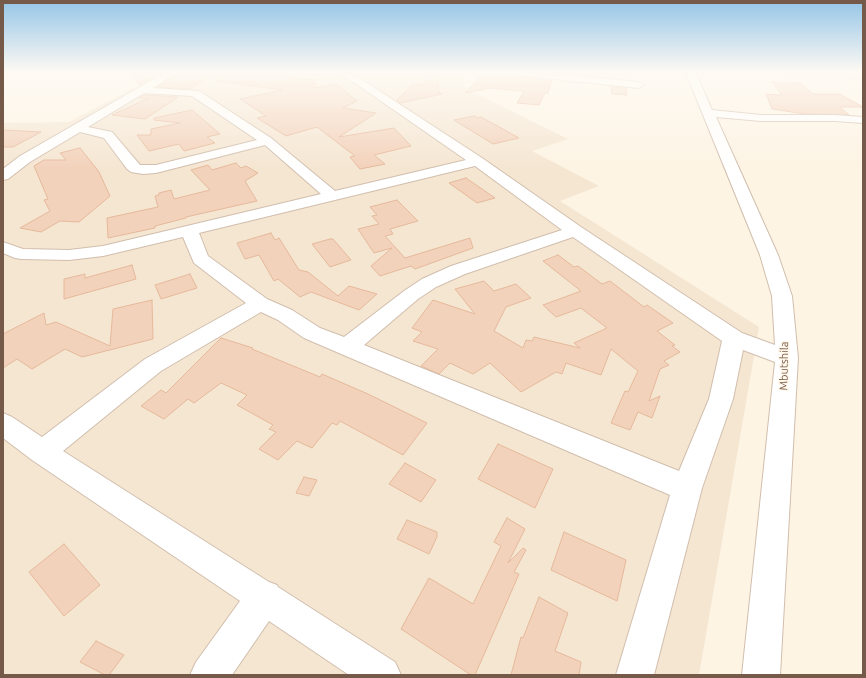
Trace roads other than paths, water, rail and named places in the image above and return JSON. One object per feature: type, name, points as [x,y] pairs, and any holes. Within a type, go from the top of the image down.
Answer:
[{"type":"street","points":[[3,176],[25,159],[117,105]]},
{"type":"street","points":[[212,105],[267,141],[332,196]]},
{"type":"street","points":[[393,105],[477,161],[575,231],[734,338],[787,358]]},
{"type":"street","name":"Mbutshila","points":[[704,105],[769,255],[782,296],[787,358],[761,675]]},
{"type":"street","points":[[708,113],[761,118],[835,118],[863,120]]},
{"type":"street","points":[[78,128],[108,135],[132,166],[136,169],[143,170],[156,169],[267,141]]},
{"type":"street","points":[[3,157],[25,159]]},
{"type":"street","points":[[3,247],[21,254],[69,255],[103,251],[477,161]]},
{"type":"street","points":[[189,230],[200,259],[260,304],[285,315],[312,333],[687,488]]},
{"type":"street","points":[[347,347],[429,282],[458,270],[575,231]]},
{"type":"street","points":[[3,264],[21,254]]},
{"type":"street","points":[[42,452],[153,365],[260,304]]},
{"type":"street","points":[[635,675],[687,488],[721,399],[734,338]]},
{"type":"street","points":[[3,424],[42,452],[382,675]]},
{"type":"street","points":[[209,675],[265,597]]}]
